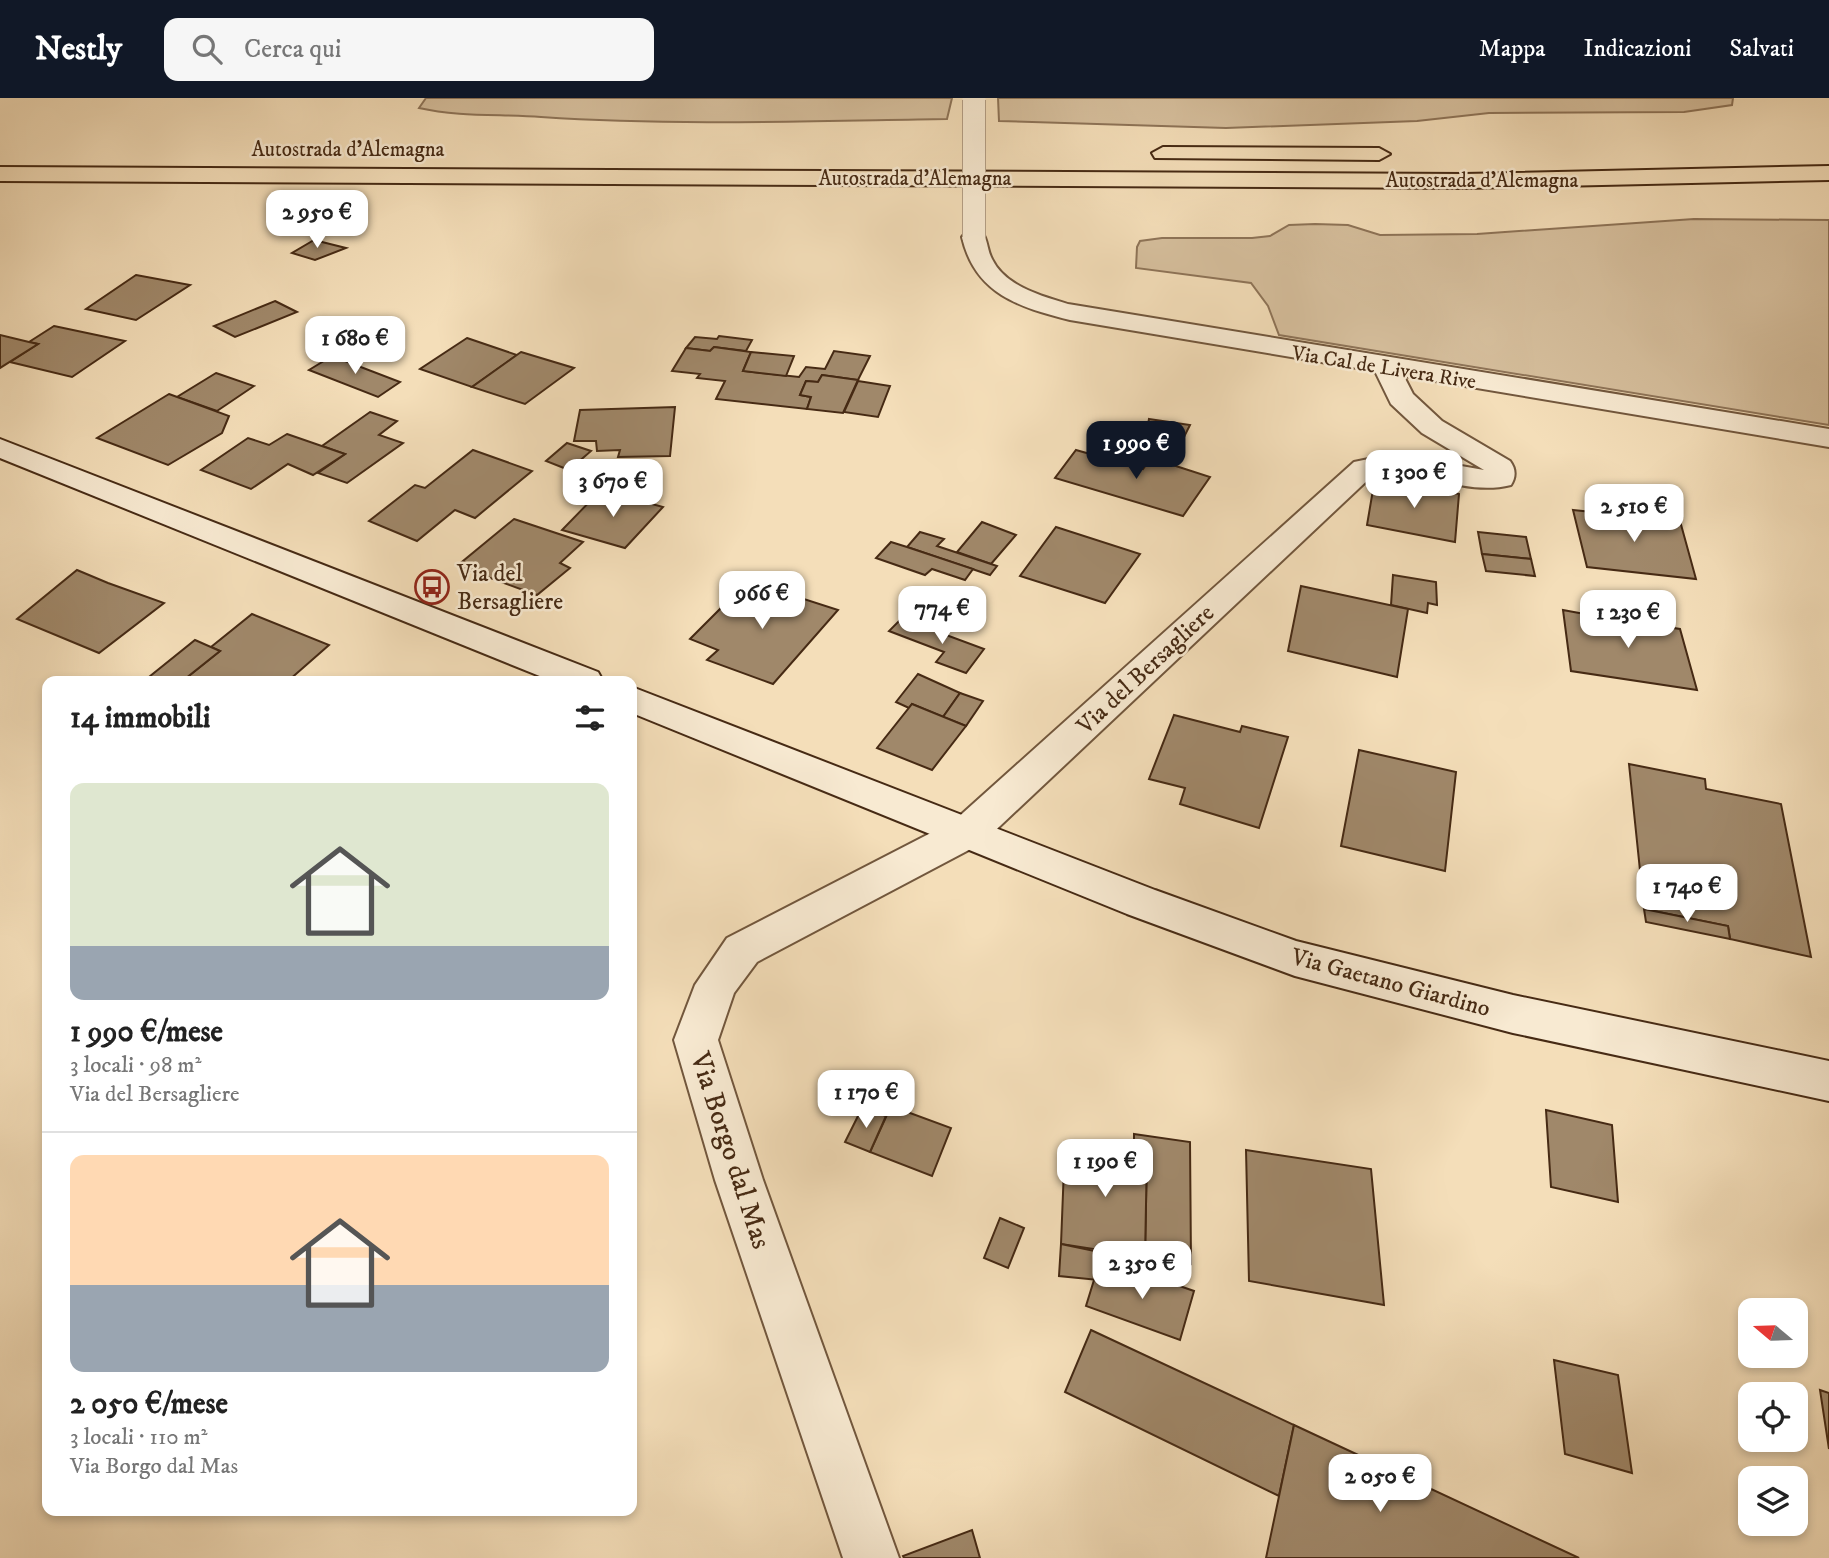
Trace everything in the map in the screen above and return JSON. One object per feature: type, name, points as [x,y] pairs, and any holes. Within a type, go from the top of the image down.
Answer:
[{"type":"highway","name":"Autostrada d'Alemagna","points":[[957,152],[999,152]]},
{"type":"highway","name":"Autostrada d'Alemagna","points":[[1138,153],[1402,154]]},
{"type":"highway","name":"Autostrada d'Alemagna","points":[[0,174],[1464,181],[1829,173]]},
{"type":"street","name":"Via Cal de Livera Rive","points":[[974,99],[975,250],[986,272],[1011,290],[1048,306],[1131,326],[1829,438]]},
{"type":"street","name":"Via del Bersagliere","points":[[968,832],[1364,468],[1392,463],[1477,479],[1500,480],[1500,467],[1432,428],[1401,398],[1386,367]]},
{"type":"street","points":[[0,448],[573,676]]},
{"type":"street","points":[[637,701],[968,832]]},
{"type":"street","name":"Via Gaetano Giardino","points":[[968,832],[1141,902],[1295,958],[1513,1014],[1829,1081]]},
{"type":"street","name":"Via Borgo dal Mas","points":[[871,1558],[739,1180],[696,1041],[716,985],[741,950],[968,832]]},
{"type":"shaded area","points":[[426,98],[952,98],[947,119],[744,122],[464,114],[419,108]]},
{"type":"shaded area","points":[[998,98],[1733,98],[1732,105],[1684,112],[1489,113],[1417,121],[1226,128],[999,121]]},
{"type":"shaded area","points":[[1694,219],[1829,220],[1829,425],[1279,335],[1268,306],[1251,283],[1136,268],[1140,241],[1162,238],[1252,238],[1270,236],[1289,225],[1348,225],[1380,235],[1477,234]]},
{"type":"building","points":[[314,240],[346,248],[315,260],[292,253]]},
{"type":"building","points":[[136,275],[190,285],[136,320],[86,309]]},
{"type":"building","points":[[275,301],[297,312],[235,337],[214,326]]},
{"type":"building","points":[[54,326],[125,341],[72,377],[10,362],[38,344],[29,342]]},
{"type":"building","points":[[0,335],[29,342],[38,344],[0,368]]},
{"type":"building","points":[[719,336],[752,340],[746,351],[714,347],[710,351],[686,348],[695,337],[717,339]]},
{"type":"building","points":[[467,338],[517,355],[472,387],[420,369]]},
{"type":"building","points":[[714,347],[751,352],[743,371],[799,377],[806,367],[825,369],[834,351],[870,356],[858,380],[822,375],[818,382],[806,381],[800,395],[811,397],[807,409],[716,399],[725,381],[697,378],[700,374],[672,371],[686,348],[710,351]]},
{"type":"building","points":[[521,352],[574,368],[525,404],[472,387]]},
{"type":"building","points":[[751,352],[794,356],[786,376],[743,371]]},
{"type":"building","points":[[332,356],[400,382],[378,397],[309,370]]},
{"type":"building","points":[[216,373],[254,386],[217,411],[177,397]]},
{"type":"building","points":[[822,375],[858,380],[843,413],[807,409],[811,397],[800,395],[806,381],[818,382]]},
{"type":"building","points":[[858,381],[890,386],[878,417],[844,412]]},
{"type":"building","points":[[169,394],[229,416],[222,433],[168,465],[97,438]]},
{"type":"building","points":[[675,407],[670,456],[618,457],[620,450],[597,451],[596,441],[574,441],[580,410]]},
{"type":"building","points":[[370,412],[397,421],[379,435],[403,443],[347,483],[318,473],[345,454],[322,446]]},
{"type":"building","points":[[1149,419],[1190,425],[1184,437],[1147,430]]},
{"type":"building","points":[[1147,430],[1184,437],[1180,452],[1144,444]]},
{"type":"building","points":[[287,434],[345,454],[313,475],[288,464],[251,489],[201,470],[248,438],[269,445]]},
{"type":"building","points":[[567,443],[591,451],[569,470],[546,461]]},
{"type":"building","points":[[473,450],[532,471],[475,518],[455,510],[417,541],[369,521],[415,485],[425,488]]},
{"type":"building","points":[[1076,450],[1143,469],[1151,458],[1210,477],[1183,516],[1055,478]]},
{"type":"building","points":[[1375,478],[1459,494],[1455,542],[1367,525]]},
{"type":"building","points":[[601,490],[663,507],[625,548],[562,530]]},
{"type":"building","points":[[1573,510],[1680,521],[1696,579],[1587,567]]},
{"type":"building","points":[[514,519],[583,542],[560,563],[570,568],[537,595],[457,566]]},
{"type":"building","points":[[982,522],[1016,535],[991,564],[957,552]]},
{"type":"building","points":[[1056,527],[1140,554],[1105,603],[1020,576]]},
{"type":"building","points":[[920,532],[944,539],[937,546],[997,566],[990,575],[907,547]]},
{"type":"building","points":[[1478,532],[1526,537],[1531,559],[1482,554]]},
{"type":"building","points":[[891,542],[973,569],[965,580],[932,569],[925,575],[876,558]]},
{"type":"building","points":[[1482,554],[1531,559],[1535,576],[1486,571]]},
{"type":"building","points":[[77,570],[164,603],[99,653],[17,619]]},
{"type":"building","points":[[1393,575],[1436,582],[1437,605],[1428,603],[1427,613],[1391,605]]},
{"type":"building","points":[[748,581],[838,610],[773,684],[707,660],[718,650],[690,639]]},
{"type":"building","points":[[1301,586],[1408,609],[1397,677],[1288,651]]},
{"type":"building","points":[[1563,610],[1617,620],[1616,614],[1645,619],[1647,624],[1680,629],[1697,690],[1571,671]]},
{"type":"building","points":[[252,614],[329,645],[294,676],[189,676],[220,651],[211,647]]},
{"type":"building","points":[[899,621],[922,626],[984,649],[966,673],[936,662],[944,652],[889,631]]},
{"type":"building","points":[[195,640],[220,651],[189,676],[150,676]]},
{"type":"building","points":[[918,674],[960,693],[943,717],[912,704],[909,708],[896,702]]},
{"type":"building","points":[[960,693],[983,701],[966,726],[943,717]]},
{"type":"building","points":[[912,704],[966,726],[932,770],[877,748]]},
{"type":"building","points":[[1174,715],[1240,732],[1242,726],[1288,737],[1259,828],[1180,804],[1185,788],[1149,779]]},
{"type":"building","points":[[1359,750],[1456,772],[1445,871],[1341,846]]},
{"type":"building","points":[[1629,764],[1705,779],[1706,789],[1781,804],[1811,957],[1730,939],[1728,926],[1644,909]]},
{"type":"building","points":[[1644,909],[1728,926],[1730,939],[1646,922]]},
{"type":"building","points":[[891,1106],[951,1128],[932,1176],[870,1152]]},
{"type":"building","points":[[862,1108],[886,1116],[870,1152],[845,1142]]},
{"type":"building","points":[[1546,1110],[1612,1125],[1618,1202],[1551,1187]]},
{"type":"building","points":[[1134,1134],[1190,1142],[1191,1264],[1145,1257],[1147,1151],[1134,1149]]},
{"type":"building","points":[[1065,1142],[1147,1151],[1145,1257],[1061,1244]]},
{"type":"building","points":[[1246,1150],[1371,1169],[1384,1305],[1249,1281]]},
{"type":"building","points":[[1000,1218],[1024,1228],[1008,1268],[984,1258]]},
{"type":"building","points":[[1061,1244],[1109,1254],[1108,1281],[1059,1276]]},
{"type":"building","points":[[1110,1262],[1194,1291],[1180,1340],[1086,1306],[1094,1280],[1108,1281]]},
{"type":"building","points":[[1091,1330],[1294,1425],[1279,1496],[1065,1392]]},
{"type":"building","points":[[1554,1360],[1618,1375],[1632,1473],[1565,1454]]},
{"type":"building","points":[[1820,1390],[1829,1393],[1829,1449]]},
{"type":"building","points":[[1294,1425],[1579,1558],[1266,1558]]},
{"type":"building","points":[[972,1530],[980,1558],[903,1556]]},
{"type":"place","name":"Via del Bersagliere","points":[[432,587]]}]
